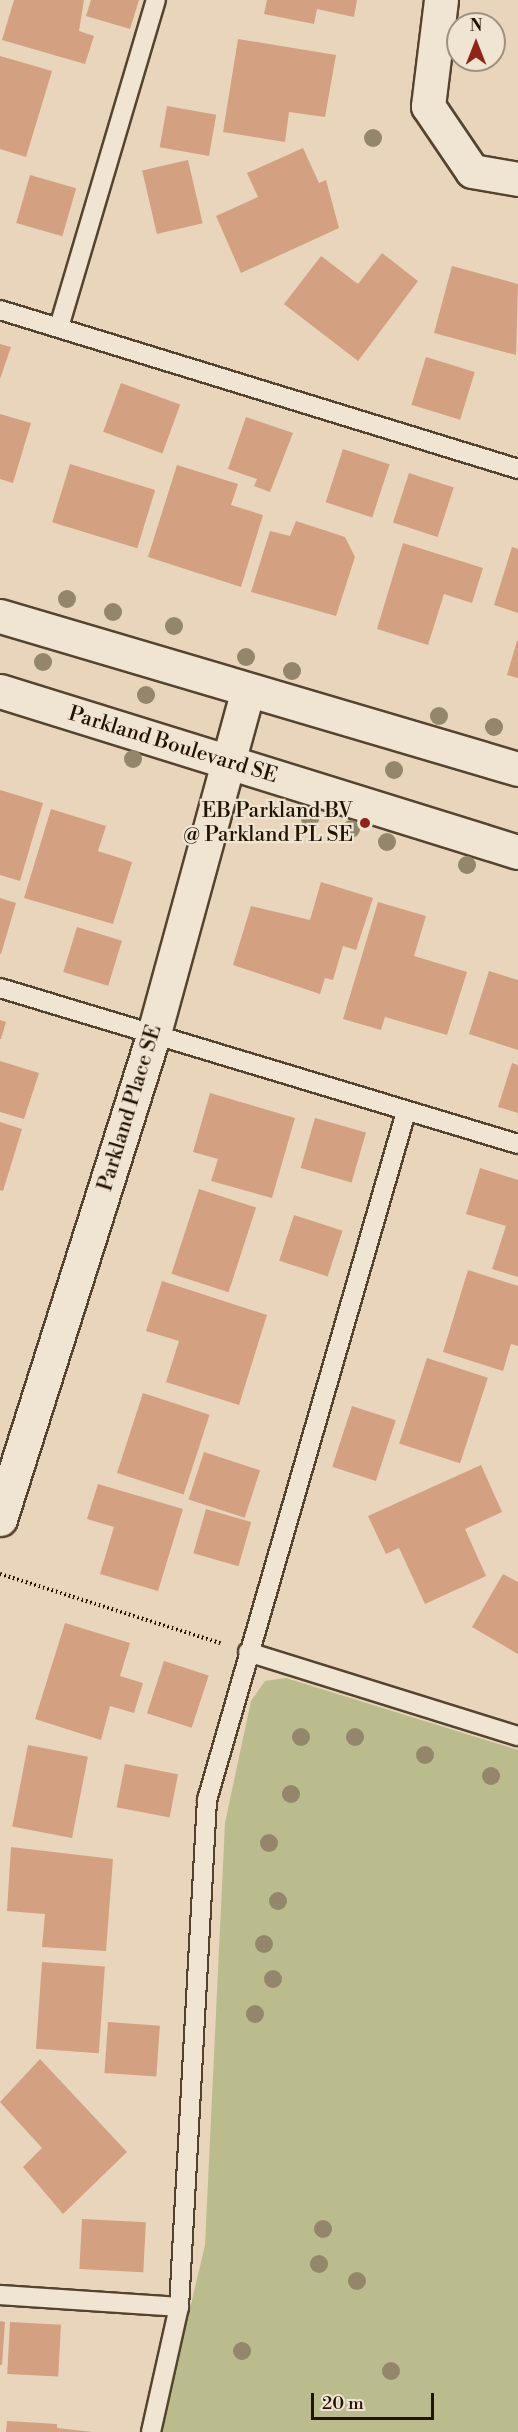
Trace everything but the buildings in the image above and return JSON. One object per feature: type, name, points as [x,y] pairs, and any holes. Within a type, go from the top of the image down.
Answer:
[{"type":"street","points":[[441,0],[428,106],[472,171],[518,179]]},
{"type":"street","points":[[0,616],[248,692],[518,769]]},
{"type":"street","name":"Parkland Boulevard SE","points":[[0,691],[518,852]]},
{"type":"street","name":"Parkland Place SE","points":[[0,1519],[154,1033],[248,692]]},
{"type":"lane","points":[[59,327],[156,0]]},
{"type":"lane","points":[[0,310],[518,469]]},
{"type":"lane","points":[[0,988],[518,1144]]},
{"type":"lane","points":[[151,2432],[179,2307],[207,1800],[406,1112]]},
{"type":"lane","points":[[248,1652],[518,1737]]},
{"type":"lane","points":[[0,2295],[179,2307]]},
{"type":"path","points":[[0,1574],[248,1652]]},
{"type":"green space","points":[[286,1678],[518,1750],[518,2432],[161,2432],[205,2245],[225,1823],[251,1701],[265,1681]]},
{"type":"place","name":"EB Parkland BV @ Parkland PL SE","points":[[365,823]]}]
